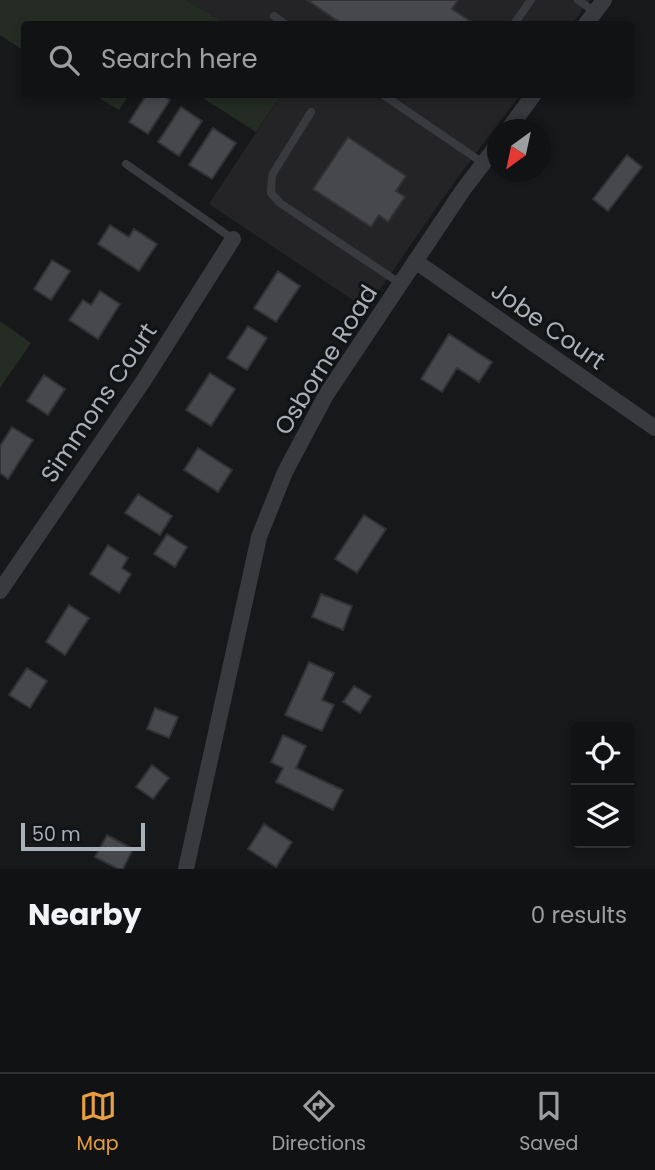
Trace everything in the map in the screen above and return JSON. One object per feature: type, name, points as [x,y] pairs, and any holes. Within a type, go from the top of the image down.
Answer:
[{"type":"street","points":[[516,119],[531,98]]},
{"type":"street","name":"Osborne Road","points":[[186,869],[259,537],[285,472],[326,395],[487,158]]},
{"type":"street","name":"Simmons Court","points":[[0,591],[144,380],[233,239]]},
{"type":"street","name":"Jobe Court","points":[[415,261],[655,428]]},
{"type":"lane","points":[[516,21],[531,0]]},
{"type":"lane","points":[[578,0],[595,12]]},
{"type":"lane","points":[[274,16],[281,21]]},
{"type":"lane","points":[[388,98],[483,163]]},
{"type":"lane","points":[[311,113],[272,175],[271,193],[280,203],[401,284]]},
{"type":"lane","points":[[126,164],[233,239]]},
{"type":"shaded area","points":[[0,0],[186,0],[222,21],[21,21],[21,49],[0,35]]},
{"type":"shaded area","points":[[186,0],[590,0],[574,21],[222,21]]},
{"type":"shaded area","points":[[99,98],[127,98],[119,110]]},
{"type":"shaded area","points":[[203,98],[279,98],[256,132]]},
{"type":"shaded area","points":[[279,98],[518,98],[502,119],[487,119],[487,139],[366,309],[209,204]]},
{"type":"shaded area","points":[[0,321],[31,343],[0,388]]},
{"type":"building","points":[[307,0],[458,0],[452,9],[470,21],[338,21]]},
{"type":"building","points":[[144,98],[170,100],[148,134],[129,122]]},
{"type":"building","points":[[181,107],[202,121],[179,156],[158,142]]},
{"type":"building","points":[[213,128],[236,143],[212,179],[189,165]]},
{"type":"building","points":[[348,137],[406,176],[396,191],[405,197],[388,222],[379,215],[371,227],[313,189]]},
{"type":"building","points":[[627,155],[642,167],[608,211],[593,199]]},
{"type":"building","points":[[110,225],[129,237],[134,229],[157,244],[139,271],[98,244]]},
{"type":"building","points":[[52,260],[70,271],[51,300],[34,289]]},
{"type":"building","points":[[278,271],[300,286],[276,322],[254,308]]},
{"type":"building","points":[[100,291],[120,304],[98,339],[69,320],[83,300],[91,305]]},
{"type":"building","points":[[248,326],[267,338],[247,370],[227,358]]},
{"type":"building","points":[[449,334],[492,362],[479,382],[457,368],[442,392],[421,379]]},
{"type":"building","points":[[210,373],[235,389],[211,426],[186,410]]},
{"type":"building","points":[[44,375],[65,389],[48,415],[27,401]]},
{"type":"building","points":[[12,427],[33,440],[8,479],[0,473],[0,446]]},
{"type":"building","points":[[198,448],[232,470],[218,492],[184,470]]},
{"type":"building","points":[[138,494],[172,516],[160,535],[125,513]]},
{"type":"building","points":[[364,515],[386,529],[357,573],[335,559]]},
{"type":"building","points":[[167,534],[187,547],[175,567],[154,554]]},
{"type":"building","points":[[108,545],[128,558],[122,568],[131,574],[119,593],[90,574]]},
{"type":"building","points":[[321,594],[352,606],[343,630],[312,617]]},
{"type":"building","points":[[69,605],[89,618],[65,655],[46,642]]},
{"type":"building","points":[[309,662],[334,673],[322,700],[334,705],[322,731],[285,715]]},
{"type":"building","points":[[27,668],[47,681],[30,708],[9,695]]},
{"type":"building","points":[[354,686],[371,696],[360,713],[343,702]]},
{"type":"building","points":[[155,708],[178,717],[169,738],[147,729]]},
{"type":"building","points":[[283,735],[306,746],[296,768],[343,790],[333,810],[276,782],[283,768],[271,762]]},
{"type":"building","points":[[152,765],[169,778],[153,799],[136,787]]},
{"type":"building","points":[[264,824],[292,842],[276,867],[248,849]]},
{"type":"building","points":[[107,835],[133,849],[123,869],[95,857]]}]
